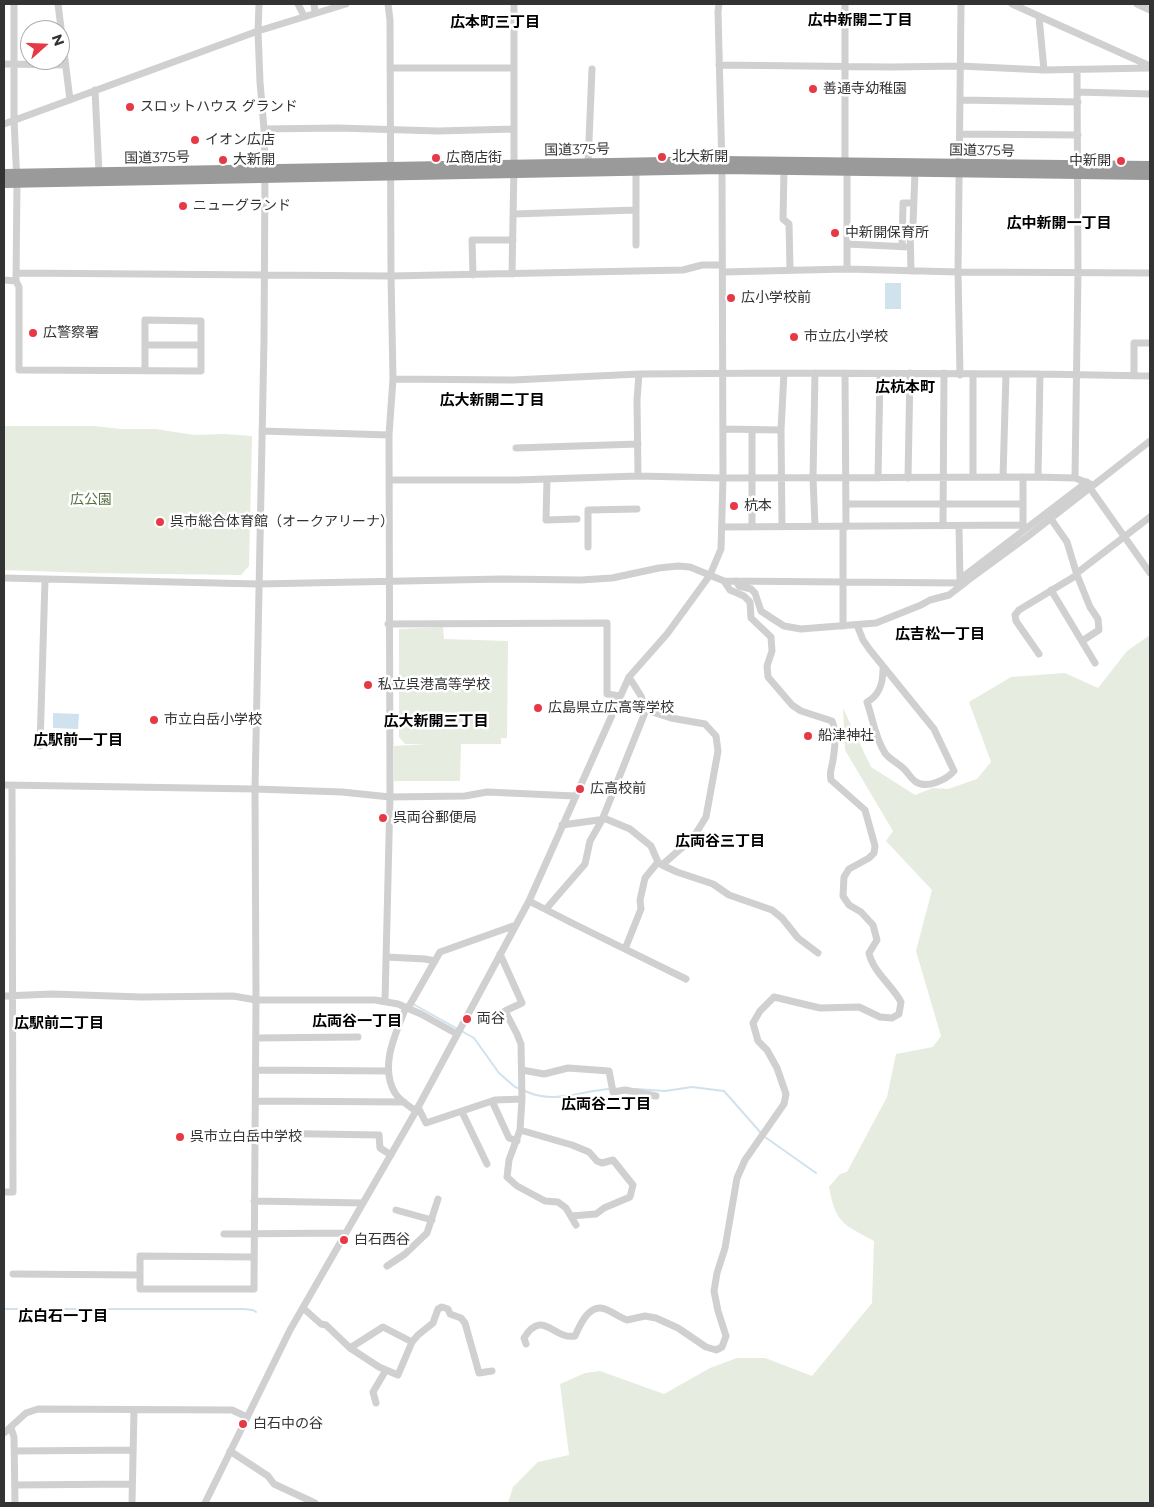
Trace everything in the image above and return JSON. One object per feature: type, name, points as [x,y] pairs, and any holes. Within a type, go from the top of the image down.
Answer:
[{"type":"highway","name":"国道375号","points":[[514,169],[588,164],[636,167]]},
{"type":"highway","name":"国道375号","points":[[722,165],[784,170],[846,166],[915,172],[960,168]]},
{"type":"highway","name":"国道375号","points":[[4,174],[17,178],[722,165],[1078,170],[1150,175]]},
{"type":"highway","name":"国道375号","points":[[1078,170],[1150,166]]},
{"type":"highway","name":"国道375号","points":[[4,183],[17,178],[99,173],[265,174]]},
{"type":"street","points":[[14,4],[14,120],[17,178],[16,277],[19,287],[19,370],[201,371],[201,321],[145,320],[145,370]]},
{"type":"street","points":[[58,4],[60,20]]},
{"type":"street","points":[[254,1257],[140,1256],[140,1289],[254,1289],[256,1102],[255,789],[265,174],[258,31],[259,4]]},
{"type":"street","points":[[298,4],[304,16]]},
{"type":"street","points":[[314,4],[315,12]]},
{"type":"street","points":[[4,124],[258,31],[346,4]]},
{"type":"street","points":[[385,1001],[390,797],[388,624],[390,582],[389,435],[393,379],[390,20],[388,4]]},
{"type":"street","points":[[512,274],[514,214],[514,4]]},
{"type":"street","points":[[205,1503],[290,1330],[417,1109],[529,901],[629,677],[667,634],[710,575],[721,549],[723,374],[719,4]]},
{"type":"street","points":[[845,4],[847,269]]},
{"type":"street","points":[[960,375],[958,272],[962,4]]},
{"type":"street","points":[[1012,4],[1150,67]]},
{"type":"street","points":[[1137,4],[1150,10]]},
{"type":"street","points":[[1039,17],[1044,70]]},
{"type":"street","points":[[4,64],[20,64]]},
{"type":"street","points":[[719,65],[960,66],[1044,70],[1150,67]]},
{"type":"street","points":[[390,68],[513,68]]},
{"type":"street","points":[[588,164],[592,69]]},
{"type":"street","points":[[66,70],[70,100]]},
{"type":"street","points":[[1075,478],[1078,271],[1077,70]]},
{"type":"street","points":[[95,90],[99,173]]},
{"type":"street","points":[[1078,92],[1150,94]]},
{"type":"street","points":[[960,100],[1078,102]]},
{"type":"street","points":[[264,129],[438,131],[514,129]]},
{"type":"street","points":[[960,134],[1078,134]]},
{"type":"street","points":[[636,167],[636,245]]},
{"type":"street","points":[[784,170],[782,219],[789,224],[790,269]]},
{"type":"street","points":[[911,271],[910,226],[913,224],[915,172]]},
{"type":"street","points":[[902,247],[903,203],[914,203]]},
{"type":"street","points":[[514,214],[636,210]]},
{"type":"street","points":[[473,275],[472,240],[513,240]]},
{"type":"street","points":[[847,244],[910,247]]},
{"type":"street","points":[[4,280],[16,277],[473,275],[683,270],[702,265],[722,268],[1150,273]]},
{"type":"street","points":[[1134,376],[1134,343],[1150,343]]},
{"type":"street","points":[[145,345],[201,345]]},
{"type":"street","points":[[393,379],[513,380],[639,374],[784,373],[1150,376]]},
{"type":"street","points":[[782,527],[781,430],[784,373]]},
{"type":"street","points":[[815,373],[813,478],[815,526]]},
{"type":"street","points":[[843,626],[846,504],[845,373]]},
{"type":"street","points":[[908,478],[910,373]]},
{"type":"street","points":[[943,526],[944,373]]},
{"type":"street","points":[[638,476],[639,374]]},
{"type":"street","points":[[878,478],[880,374]]},
{"type":"street","points":[[1004,477],[1006,374]]},
{"type":"street","points":[[1038,477],[1040,374]]},
{"type":"street","points":[[973,375],[974,477]]},
{"type":"street","points":[[723,429],[781,430]]},
{"type":"street","points":[[752,430],[752,527]]},
{"type":"street","points":[[262,431],[389,435]]},
{"type":"street","points":[[736,581],[739,586],[752,589],[762,611],[784,626],[801,629],[876,623],[921,606],[930,600],[950,595],[962,581],[1024,531],[1150,441]]},
{"type":"street","points":[[516,448],[638,444]]},
{"type":"street","points":[[390,480],[547,479],[638,476],[723,478],[1075,478],[1090,485],[1150,572]]},
{"type":"street","points":[[1023,477],[1024,531]]},
{"type":"street","points":[[547,479],[546,520],[577,519]]},
{"type":"street","points":[[722,527],[943,526],[1024,531],[1051,519],[1090,485]]},
{"type":"street","points":[[846,504],[1023,504]]},
{"type":"street","points":[[588,547],[588,510],[637,509]]},
{"type":"street","points":[[1039,654],[1016,621],[1015,615],[1019,610],[1077,574],[1150,517]]},
{"type":"street","points":[[1051,519],[1067,542],[1090,607],[1098,619],[1099,630],[1082,641]]},
{"type":"street","points":[[959,527],[962,581]]},
{"type":"street","points":[[4,578],[258,584],[581,580],[612,578],[658,568],[678,566],[690,567],[724,581],[962,581]]},
{"type":"street","points":[[40,746],[45,580]]},
{"type":"street","points":[[526,1344],[524,1338],[530,1328],[535,1326],[542,1325],[566,1336],[575,1336],[585,1316],[597,1308],[602,1308],[627,1320],[645,1316],[656,1318],[678,1328],[706,1347],[716,1350],[722,1347],[726,1336],[714,1291],[717,1273],[725,1248],[737,1178],[745,1160],[784,1104],[786,1094],[777,1068],[767,1050],[758,1042],[753,1023],[760,1010],[774,997],[820,1008],[859,1008],[880,1017],[892,1018],[899,1014],[901,1002],[896,993],[871,963],[868,953],[877,940],[873,926],[862,912],[849,905],[843,896],[844,877],[849,868],[869,858],[874,853],[876,846],[865,810],[830,780],[829,770],[833,763],[835,729],[832,721],[801,711],[792,705],[768,676],[767,666],[772,651],[771,637],[751,618],[750,602],[744,596],[730,590],[724,581]]},
{"type":"street","points":[[1052,590],[1095,663]]},
{"type":"street","points":[[388,624],[607,623],[607,694],[620,696]]},
{"type":"street","points":[[857,625],[863,640],[884,669],[934,729],[954,771],[945,778],[931,784],[918,784],[904,768],[885,755],[867,702],[878,693],[882,684],[884,669]]},
{"type":"street","points":[[546,910],[585,864],[590,841],[602,820],[646,710],[641,696],[629,677]]},
{"type":"street","points":[[624,949],[641,909],[640,900],[645,878],[693,838],[706,817],[718,751],[716,736],[705,724],[671,718],[646,710]]},
{"type":"street","points":[[4,786],[255,789],[342,792],[390,797],[465,796],[487,792],[575,796]]},
{"type":"street","points":[[4,1192],[13,1192],[8,996],[12,786]]},
{"type":"street","points":[[562,825],[606,819],[630,829],[651,846],[660,864],[713,884],[729,896],[772,910],[782,918],[798,938],[818,953]]},
{"type":"street","points":[[529,901],[686,979]]},
{"type":"street","points":[[516,925],[440,952],[407,1008],[391,1045],[388,1071],[395,1094],[404,1102],[417,1109],[426,1123],[492,1101],[522,1099]]},
{"type":"street","points":[[500,954],[522,1003],[505,1011],[521,1044],[522,1070],[520,1130],[509,1160],[507,1176],[516,1186],[536,1197],[545,1201],[558,1202],[566,1208],[576,1225]]},
{"type":"street","points":[[386,957],[435,961]]},
{"type":"street","points":[[8,996],[52,994],[141,997],[233,996],[256,1000],[385,1001],[407,1008],[457,1034]]},
{"type":"street","points":[[256,1038],[358,1037]]},
{"type":"street","points":[[522,1070],[544,1074],[568,1068],[609,1071],[613,1092],[625,1090],[656,1096]]},
{"type":"street","points":[[256,1070],[388,1071]]},
{"type":"street","points":[[492,1101],[509,1138],[517,1141]]},
{"type":"street","points":[[256,1102],[404,1102]]},
{"type":"street","points":[[462,1112],[487,1164]]},
{"type":"street","points":[[520,1130],[572,1145],[589,1152],[602,1163],[613,1160],[633,1184],[630,1197],[604,1208],[596,1214],[570,1216]]},
{"type":"street","points":[[255,1133],[379,1135],[380,1148],[390,1155]]},
{"type":"street","points":[[387,1266],[405,1254],[427,1233],[438,1199]]},
{"type":"street","points":[[254,1201],[363,1202]]},
{"type":"street","points":[[396,1210],[432,1220]]},
{"type":"street","points":[[224,1234],[254,1232],[345,1234]]},
{"type":"street","points":[[13,1274],[140,1276]]},
{"type":"street","points":[[302,1308],[321,1324],[326,1325],[350,1348],[386,1370],[398,1375],[412,1342],[433,1323],[438,1309],[442,1307],[448,1309],[450,1314],[461,1318],[465,1323],[479,1373],[492,1372]]},
{"type":"street","points":[[350,1348],[383,1327],[412,1342]]},
{"type":"street","points":[[376,1403],[373,1392],[386,1370]]},
{"type":"street","points":[[4,1433],[26,1413],[38,1409],[232,1410],[247,1418]]},
{"type":"street","points":[[132,1503],[134,1410]]},
{"type":"street","points":[[11,1428],[15,1452],[15,1503]]},
{"type":"street","points":[[15,1452],[133,1450]]},
{"type":"street","points":[[230,1451],[268,1476],[274,1484],[315,1503]]},
{"type":"street","points":[[15,1485],[132,1484]]},
{"type":"green space","name":"広公園","points":[[4,426],[94,426],[121,429],[156,429],[194,435],[252,436],[249,566],[241,575],[4,570]]},
{"type":"green space","points":[[443,627],[444,639],[508,641],[507,738],[501,738],[501,744],[461,744],[460,781],[394,781],[394,746],[428,744],[405,744],[399,737],[399,629]]},
{"type":"green space","points":[[1150,635],[1150,1503],[508,1503],[513,1487],[538,1462],[569,1455],[560,1384],[585,1373],[600,1371],[664,1394],[710,1368],[737,1358],[765,1358],[812,1376],[872,1303],[874,1241],[842,1222],[835,1209],[829,1187],[840,1174],[847,1172],[887,1097],[896,1054],[933,1047],[941,1036],[916,951],[932,890],[886,841],[893,831],[845,750],[843,708],[871,767],[915,795],[933,788],[948,789],[977,779],[991,762],[969,702],[1011,677],[1065,673],[1098,688],[1127,651]]},
{"type":"water","points":[[885,283],[901,283],[901,309],[885,309]]},
{"type":"water","points":[[53,713],[79,714],[78,729],[53,728]]},
{"type":"waterway","points":[[413,1004],[474,1038],[499,1073],[515,1087],[521,1089]]},
{"type":"waterway","points":[[636,1089],[665,1091],[692,1087],[724,1091],[761,1133]]},
{"type":"waterway","points":[[525,1091],[536,1095],[558,1097],[611,1089]]},
{"type":"waterway","points":[[765,1137],[816,1173]]},
{"type":"waterway","points":[[4,1309],[243,1309],[256,1312]]},
{"type":"place","name":"善通寺幼稚園","points":[[813,89]]},
{"type":"place","name":"スロットハウス グランド","points":[[130,107]]},
{"type":"place","name":"イオン広店","points":[[195,140]]},
{"type":"place","name":"北大新開","points":[[662,157]]},
{"type":"place","name":"広商店街","points":[[436,158]]},
{"type":"place","name":"大新開","points":[[223,160]]},
{"type":"place","name":"中新開","points":[[1121,161]]},
{"type":"place","name":"ニューグランド","points":[[183,206]]},
{"type":"place","name":"中新開保育所","points":[[835,233]]},
{"type":"place","name":"広小学校前","points":[[731,298]]},
{"type":"place","name":"広警察署","points":[[33,333]]},
{"type":"place","name":"市立広小学校","points":[[794,337]]},
{"type":"place","name":"杭本","points":[[734,506]]},
{"type":"place","name":"呉市総合体育館（オークアリーナ）","points":[[160,522]]},
{"type":"place","name":"私立呉港高等学校","points":[[368,685]]},
{"type":"place","name":"広島県立広高等学校","points":[[538,708]]},
{"type":"place","name":"市立白岳小学校","points":[[154,720]]},
{"type":"place","name":"船津神社","points":[[808,736]]},
{"type":"place","name":"広高校前","points":[[580,789]]},
{"type":"place","name":"呉両谷郵便局","points":[[383,818]]},
{"type":"place","name":"両谷","points":[[467,1019]]},
{"type":"place","name":"呉市立白岳中学校","points":[[180,1137]]},
{"type":"place","name":"白石西谷","points":[[344,1240]]},
{"type":"place","name":"白石中の谷","points":[[243,1424]]},
{"type":"district","name":"広中新開二丁目","points":[[860,21]]},
{"type":"district","name":"広本町三丁目","points":[[495,23]]},
{"type":"district","name":"広中新開一丁目","points":[[1059,224]]},
{"type":"district","name":"広杭本町","points":[[905,388]]},
{"type":"district","name":"広大新開二丁目","points":[[492,401]]},
{"type":"district","name":"広吉松一丁目","points":[[940,635]]},
{"type":"district","name":"広大新開三丁目","points":[[436,722]]},
{"type":"district","name":"広駅前一丁目","points":[[78,741]]},
{"type":"district","name":"広両谷三丁目","points":[[720,842]]},
{"type":"district","name":"広両谷一丁目","points":[[357,1022]]},
{"type":"district","name":"広駅前二丁目","points":[[59,1024]]},
{"type":"district","name":"広両谷二丁目","points":[[606,1105]]},
{"type":"district","name":"広白石一丁目","points":[[63,1317]]}]
